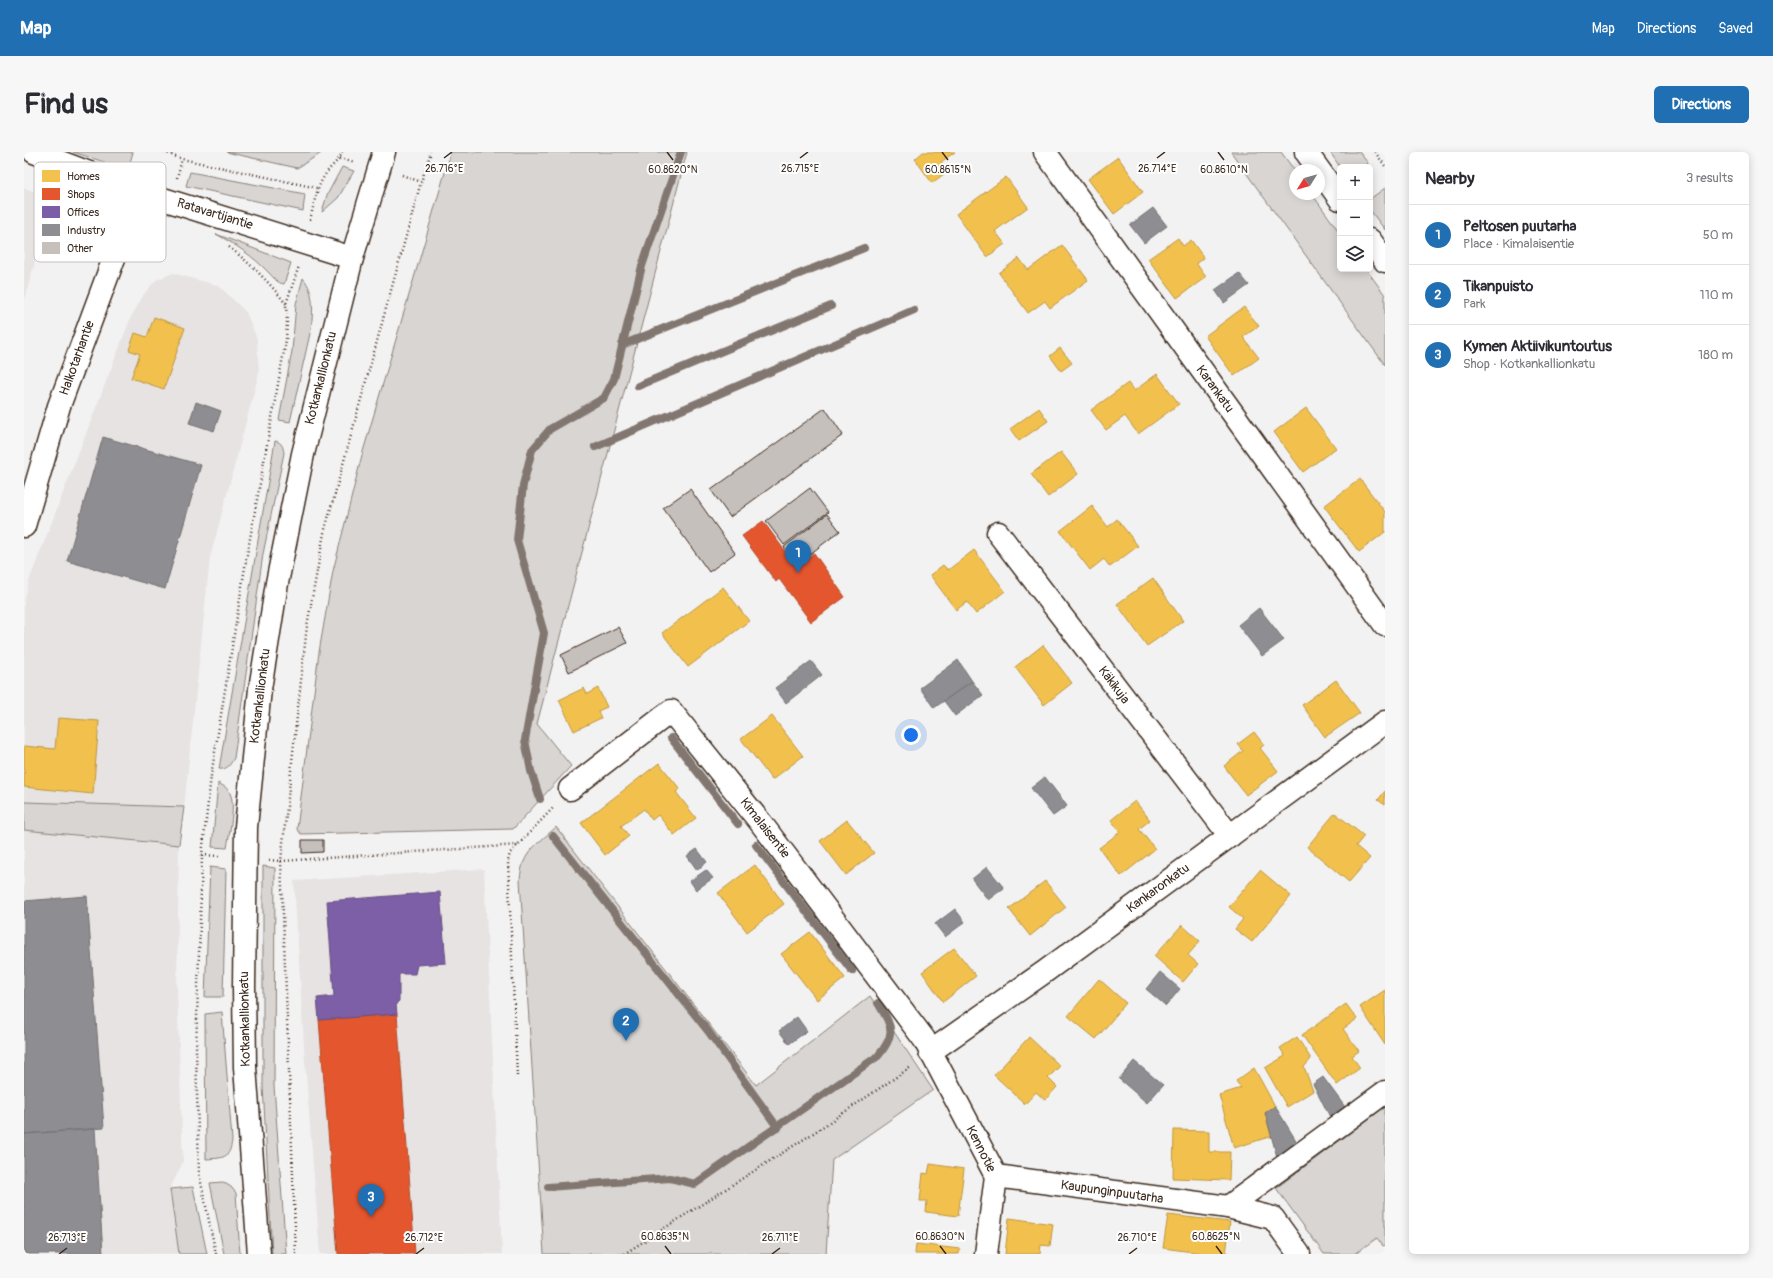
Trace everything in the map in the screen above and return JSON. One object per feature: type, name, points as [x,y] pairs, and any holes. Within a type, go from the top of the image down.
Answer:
[{"type":"street","name":"Ratavartijantie","points":[[34,152],[60,162]]},
{"type":"street","name":"Kotkankallionkatu","points":[[259,1254],[245,1067],[244,856],[250,780],[261,682],[287,529],[302,454],[352,258],[384,152]]},
{"type":"street","name":"Karankatu","points":[[1046,152],[1385,625]]},
{"type":"street","points":[[1306,152],[1337,195]]},
{"type":"street","name":"Ratavartijantie","points":[[166,200],[352,258]]},
{"type":"street","points":[[1373,244],[1385,261]]},
{"type":"street","name":"Halkotarhantie","points":[[24,526],[59,406],[113,262]]},
{"type":"street","name":"Käkikuja","points":[[998,533],[1230,836]]},
{"type":"street","name":"Kimalaisentie","points":[[570,789],[671,711],[761,823],[848,937],[915,1026],[930,1052]]},
{"type":"street","name":"Kankaronkatu","points":[[930,1052],[1043,973],[1385,722]]},
{"type":"street","name":"Kennotie","points":[[930,1052],[996,1176],[986,1254]]},
{"type":"street","points":[[1228,1207],[1385,1092]]},
{"type":"street","name":"Kaupunginpuutarha","points":[[996,1176],[1228,1207],[1274,1218],[1299,1254]]},
{"type":"path","points":[[164,152],[182,159],[317,188]]},
{"type":"path","points":[[312,214],[317,188],[325,173],[340,158],[342,152]]},
{"type":"path","points":[[296,1254],[281,861],[307,626],[324,533],[421,182],[431,152]]},
{"type":"path","points":[[1375,152],[1385,166]]},
{"type":"path","points":[[340,158],[360,163]]},
{"type":"path","points":[[176,184],[182,159]]},
{"type":"path","points":[[403,175],[421,182]]},
{"type":"path","points":[[228,246],[253,266],[286,304]]},
{"type":"path","points":[[517,1076],[507,869],[510,853],[570,789]]},
{"type":"path","points":[[281,861],[518,845]]},
{"type":"path","points":[[624,1254],[812,1134],[913,1066],[930,1052]]},
{"type":"shaded area","points":[[73,152],[133,152],[130,162],[104,162]]},
{"type":"shaded area","points":[[226,152],[323,152],[297,168]]},
{"type":"shaded area","points":[[451,152],[687,152],[537,724],[571,766],[513,829],[301,834],[297,829],[319,652],[333,571],[362,455]]},
{"type":"shaded area","points":[[1231,152],[1281,152],[1290,164],[1289,200],[1316,200],[1337,229],[1337,272],[1368,272],[1385,295],[1385,365]]},
{"type":"shaded area","points":[[1330,152],[1359,152],[1368,163],[1368,164],[1338,164]]},
{"type":"shaded area","points":[[342,167],[354,171],[338,198],[322,212],[327,195]]},
{"type":"shaded area","points":[[190,172],[305,194],[303,211],[186,186]]},
{"type":"shaded area","points":[[24,188],[34,191],[35,262],[24,301]]},
{"type":"shaded area","points":[[1385,188],[1385,230],[1373,214],[1373,197]]},
{"type":"shaded area","points":[[216,234],[291,263],[284,284],[279,283],[257,261],[244,251]]},
{"type":"shaded area","points":[[173,273],[219,286],[246,312],[257,339],[259,373],[210,558],[184,807],[24,802],[24,602],[29,581],[131,317],[144,294],[156,280]]},
{"type":"shaded area","points":[[303,278],[310,289],[313,309],[312,323],[290,422],[279,420],[292,351],[296,304]]},
{"type":"shaded area","points":[[275,441],[281,444],[284,453],[263,554],[234,758],[224,769],[219,769]]},
{"type":"shaded area","points":[[218,783],[228,789],[232,798],[232,820],[227,848],[212,847]]},
{"type":"shaded area","points":[[24,802],[184,807],[179,845],[24,830]]},
{"type":"shaded area","points":[[556,827],[756,1085],[870,996],[933,1090],[832,1160],[826,1254],[544,1254],[520,880],[521,870],[527,855]]},
{"type":"shaded area","points":[[24,830],[179,845],[177,988],[183,1162],[170,1189],[179,1254],[24,1254]]},
{"type":"shaded area","points":[[263,866],[275,868],[274,1086],[286,1254],[272,1254],[263,1086]]},
{"type":"shaded area","points":[[210,867],[226,869],[223,997],[205,997]]},
{"type":"shaded area","points":[[484,869],[502,1254],[320,1254],[305,1062],[294,881]]},
{"type":"shaded area","points":[[222,1012],[232,1140],[229,1151],[225,1156],[221,1158],[206,1159],[205,1014]]},
{"type":"shaded area","points":[[1385,1107],[1385,1245],[1383,1246],[1377,1238],[1354,1254],[1324,1254],[1276,1188]]},
{"type":"shaded area","points":[[223,1182],[231,1187],[236,1193],[240,1254],[224,1254],[210,1183]]},
{"type":"shaded area","points":[[193,1187],[207,1254],[179,1254],[170,1189]]},
{"type":"building: Homes","points":[[923,152],[955,152],[941,162],[948,171],[932,183],[915,159]]},
{"type":"building: Homes","points":[[1118,157],[1143,192],[1114,214],[1088,179]]},
{"type":"building: Homes","points":[[1006,177],[1028,207],[995,231],[1005,244],[987,257],[956,214]]},
{"type":"building: Homes","points":[[1178,238],[1183,246],[1191,240],[1204,258],[1196,263],[1206,277],[1177,298],[1148,259]]},
{"type":"building: Homes","points":[[1062,245],[1088,280],[1050,308],[1045,301],[1028,313],[999,273],[1019,258],[1028,270]]},
{"type":"building: Homes","points":[[1244,307],[1259,326],[1243,337],[1259,358],[1234,376],[1205,336]]},
{"type":"building: Homes","points":[[154,317],[185,328],[164,389],[131,378],[140,354],[129,350],[135,333],[147,337]]},
{"type":"building: Homes","points":[[1060,348],[1072,363],[1061,371],[1050,356]]},
{"type":"building: Homes","points":[[1157,374],[1179,404],[1138,434],[1125,416],[1106,430],[1091,410],[1128,383],[1134,391]]},
{"type":"building: Homes","points":[[1039,408],[1048,421],[1019,441],[1010,429]]},
{"type":"building: Homes","points":[[1306,408],[1336,448],[1303,472],[1274,432]]},
{"type":"building: Homes","points":[[1061,452],[1078,474],[1048,497],[1031,474]]},
{"type":"building: Homes","points":[[1360,479],[1385,512],[1385,532],[1359,552],[1324,506]]},
{"type":"building: Homes","points":[[1092,506],[1108,527],[1117,519],[1138,546],[1110,567],[1104,559],[1090,570],[1060,531]]},
{"type":"building: Homes","points":[[974,550],[1005,591],[976,614],[967,602],[956,610],[930,575],[943,565],[948,570]]},
{"type":"building: Homes","points":[[1153,578],[1183,621],[1147,646],[1117,604]]},
{"type":"building: Homes","points":[[723,587],[749,621],[688,667],[662,633]]},
{"type":"building: Homes","points":[[1043,645],[1072,683],[1044,705],[1015,667]]},
{"type":"building: Homes","points":[[1336,680],[1360,713],[1325,737],[1302,705]]},
{"type":"building: Homes","points":[[584,688],[587,694],[598,688],[607,707],[598,711],[601,718],[574,731],[559,700]]},
{"type":"building: Homes","points":[[772,716],[803,756],[772,780],[741,739]]},
{"type":"building: Homes","points":[[58,718],[99,721],[93,794],[24,787],[24,746],[55,749]]},
{"type":"building: Homes","points":[[1254,732],[1264,745],[1260,748],[1278,771],[1246,795],[1224,766],[1243,751],[1238,744]]},
{"type":"building: Homes","points":[[659,763],[680,789],[676,792],[696,818],[674,835],[658,815],[652,820],[644,809],[621,826],[629,836],[605,855],[581,823]]},
{"type":"building: Homes","points":[[1385,791],[1385,805],[1378,800]]},
{"type":"building: Homes","points":[[1135,801],[1150,820],[1139,829],[1155,849],[1121,876],[1099,848],[1120,832],[1111,820]]},
{"type":"building: Homes","points":[[1335,813],[1364,836],[1356,846],[1370,858],[1349,882],[1307,847]]},
{"type":"building: Homes","points":[[847,820],[874,853],[846,875],[820,841]]},
{"type":"building: Homes","points":[[755,865],[784,904],[747,932],[718,893]]},
{"type":"building: Homes","points":[[1260,870],[1291,896],[1252,942],[1235,929],[1243,919],[1229,907]]},
{"type":"building: Homes","points":[[1045,881],[1066,907],[1030,936],[1009,909]]},
{"type":"building: Homes","points":[[1182,925],[1200,941],[1188,955],[1198,964],[1183,982],[1154,956]]},
{"type":"building: Homes","points":[[810,932],[845,978],[817,1000],[781,954]]},
{"type":"building: Homes","points":[[954,948],[976,976],[943,1002],[922,972]]},
{"type":"building: Homes","points":[[1099,979],[1126,1003],[1096,1039],[1068,1016]]},
{"type":"building: Homes","points":[[1385,990],[1385,1045],[1360,1007]]},
{"type":"building: Homes","points":[[1346,1004],[1357,1019],[1343,1029],[1359,1051],[1352,1056],[1360,1068],[1337,1085],[1302,1035]]},
{"type":"building: Homes","points":[[1029,1037],[1060,1066],[1048,1078],[1057,1087],[1045,1100],[1036,1092],[1025,1104],[994,1075]]},
{"type":"building: Homes","points":[[1297,1037],[1311,1059],[1304,1067],[1313,1091],[1287,1107],[1265,1068],[1285,1056],[1280,1048]]},
{"type":"building: Homes","points":[[1254,1068],[1275,1106],[1265,1113],[1272,1136],[1234,1148],[1219,1095],[1241,1088],[1236,1081]]},
{"type":"building: Homes","points":[[1174,1130],[1209,1131],[1209,1152],[1230,1152],[1229,1180],[1173,1178]]},
{"type":"building: Homes","points":[[930,1164],[964,1169],[958,1216],[926,1212],[927,1201],[920,1201],[923,1173],[928,1174]]},
{"type":"building: Homes","points":[[1168,1215],[1230,1222],[1226,1254],[1208,1254],[1163,1248]]},
{"type":"building: Homes","points":[[1009,1218],[1053,1224],[1050,1246],[1041,1245],[1040,1254],[1005,1254]]},
{"type":"building: Homes","points":[[916,1244],[960,1249],[959,1254],[915,1254]]},
{"type":"building: Shops","points":[[763,521],[796,566],[814,553],[845,597],[811,622],[779,579],[776,582],[742,536]]},
{"type":"building: Shops","points":[[397,1014],[415,1254],[338,1254],[319,1020]]},
{"type":"building: Offices","points":[[440,892],[446,963],[417,965],[415,974],[399,974],[399,1001],[396,1004],[397,1014],[319,1020],[317,998],[334,996],[327,901]]},
{"type":"building: Industry","points":[[1153,208],[1167,226],[1144,243],[1130,225]]},
{"type":"building: Industry","points":[[1239,273],[1249,285],[1224,303],[1215,290]]},
{"type":"building: Industry","points":[[196,402],[221,411],[214,431],[189,423]]},
{"type":"building: Industry","points":[[103,437],[201,465],[165,589],[67,561]]},
{"type":"building: Industry","points":[[1259,608],[1284,640],[1262,656],[1238,625]]},
{"type":"building: Industry","points":[[958,660],[972,681],[934,708],[920,688]]},
{"type":"building: Industry","points":[[811,661],[822,675],[786,703],[775,688]]},
{"type":"building: Industry","points":[[972,681],[983,695],[955,716],[944,701]]},
{"type":"building: Industry","points":[[1045,777],[1067,806],[1053,816],[1031,788]]},
{"type":"building: Industry","points":[[697,849],[707,862],[697,870],[687,856]]},
{"type":"building: Industry","points":[[987,867],[1004,888],[988,900],[972,879]]},
{"type":"building: Industry","points":[[706,870],[713,878],[696,890],[690,881]]},
{"type":"building: Industry","points":[[87,896],[104,1128],[24,1134],[24,901]]},
{"type":"building: Industry","points":[[955,909],[965,922],[945,937],[935,924]]},
{"type":"building: Industry","points":[[1160,972],[1180,989],[1166,1006],[1146,989]]},
{"type":"building: Industry","points":[[797,1017],[807,1031],[789,1044],[779,1031]]},
{"type":"building: Industry","points":[[1134,1061],[1163,1085],[1147,1103],[1119,1079]]},
{"type":"building: Industry","points":[[1323,1077],[1345,1107],[1330,1117],[1313,1084]]},
{"type":"building: Industry","points":[[1275,1106],[1297,1142],[1277,1157],[1265,1113]]},
{"type":"building: Industry","points":[[95,1129],[103,1254],[24,1254],[24,1134]]},
{"type":"building: Other","points":[[825,408],[843,435],[730,517],[711,490]]},
{"type":"building: Other","points":[[810,488],[828,512],[784,545],[766,521]]},
{"type":"building: Other","points":[[690,489],[735,553],[709,572],[663,508]]},
{"type":"building: Other","points":[[827,514],[840,531],[797,564],[784,547]]},
{"type":"building: Other","points":[[618,627],[627,643],[569,672],[561,655]]},
{"type":"building: Other","points":[[302,840],[323,840],[323,852],[302,853]]},
{"type":"waterway","points":[[540,799],[531,771],[525,740],[544,633],[517,540],[523,485],[532,450],[550,429],[604,398],[614,379],[642,266],[681,152]]},
{"type":"waterway","points":[[622,345],[864,248]]},
{"type":"waterway","points":[[638,386],[831,306]]},
{"type":"waterway","points":[[595,447],[914,310]]},
{"type":"waterway","points":[[671,738],[738,824]]},
{"type":"waterway","points":[[553,836],[708,1031],[778,1128]]},
{"type":"waterway","points":[[756,845],[852,971]]},
{"type":"waterway","points":[[548,1187],[670,1178],[695,1184],[878,1056],[884,1048],[890,1035],[887,1018],[878,1003]]},
{"type":"place","name":"Peltosen puutarha","points":[[798,573]]},
{"type":"place","name":"Tikanpuisto","points":[[626,1041]]},
{"type":"place","name":"Kymen Aktiivikuntoutus","points":[[371,1217]]}]
